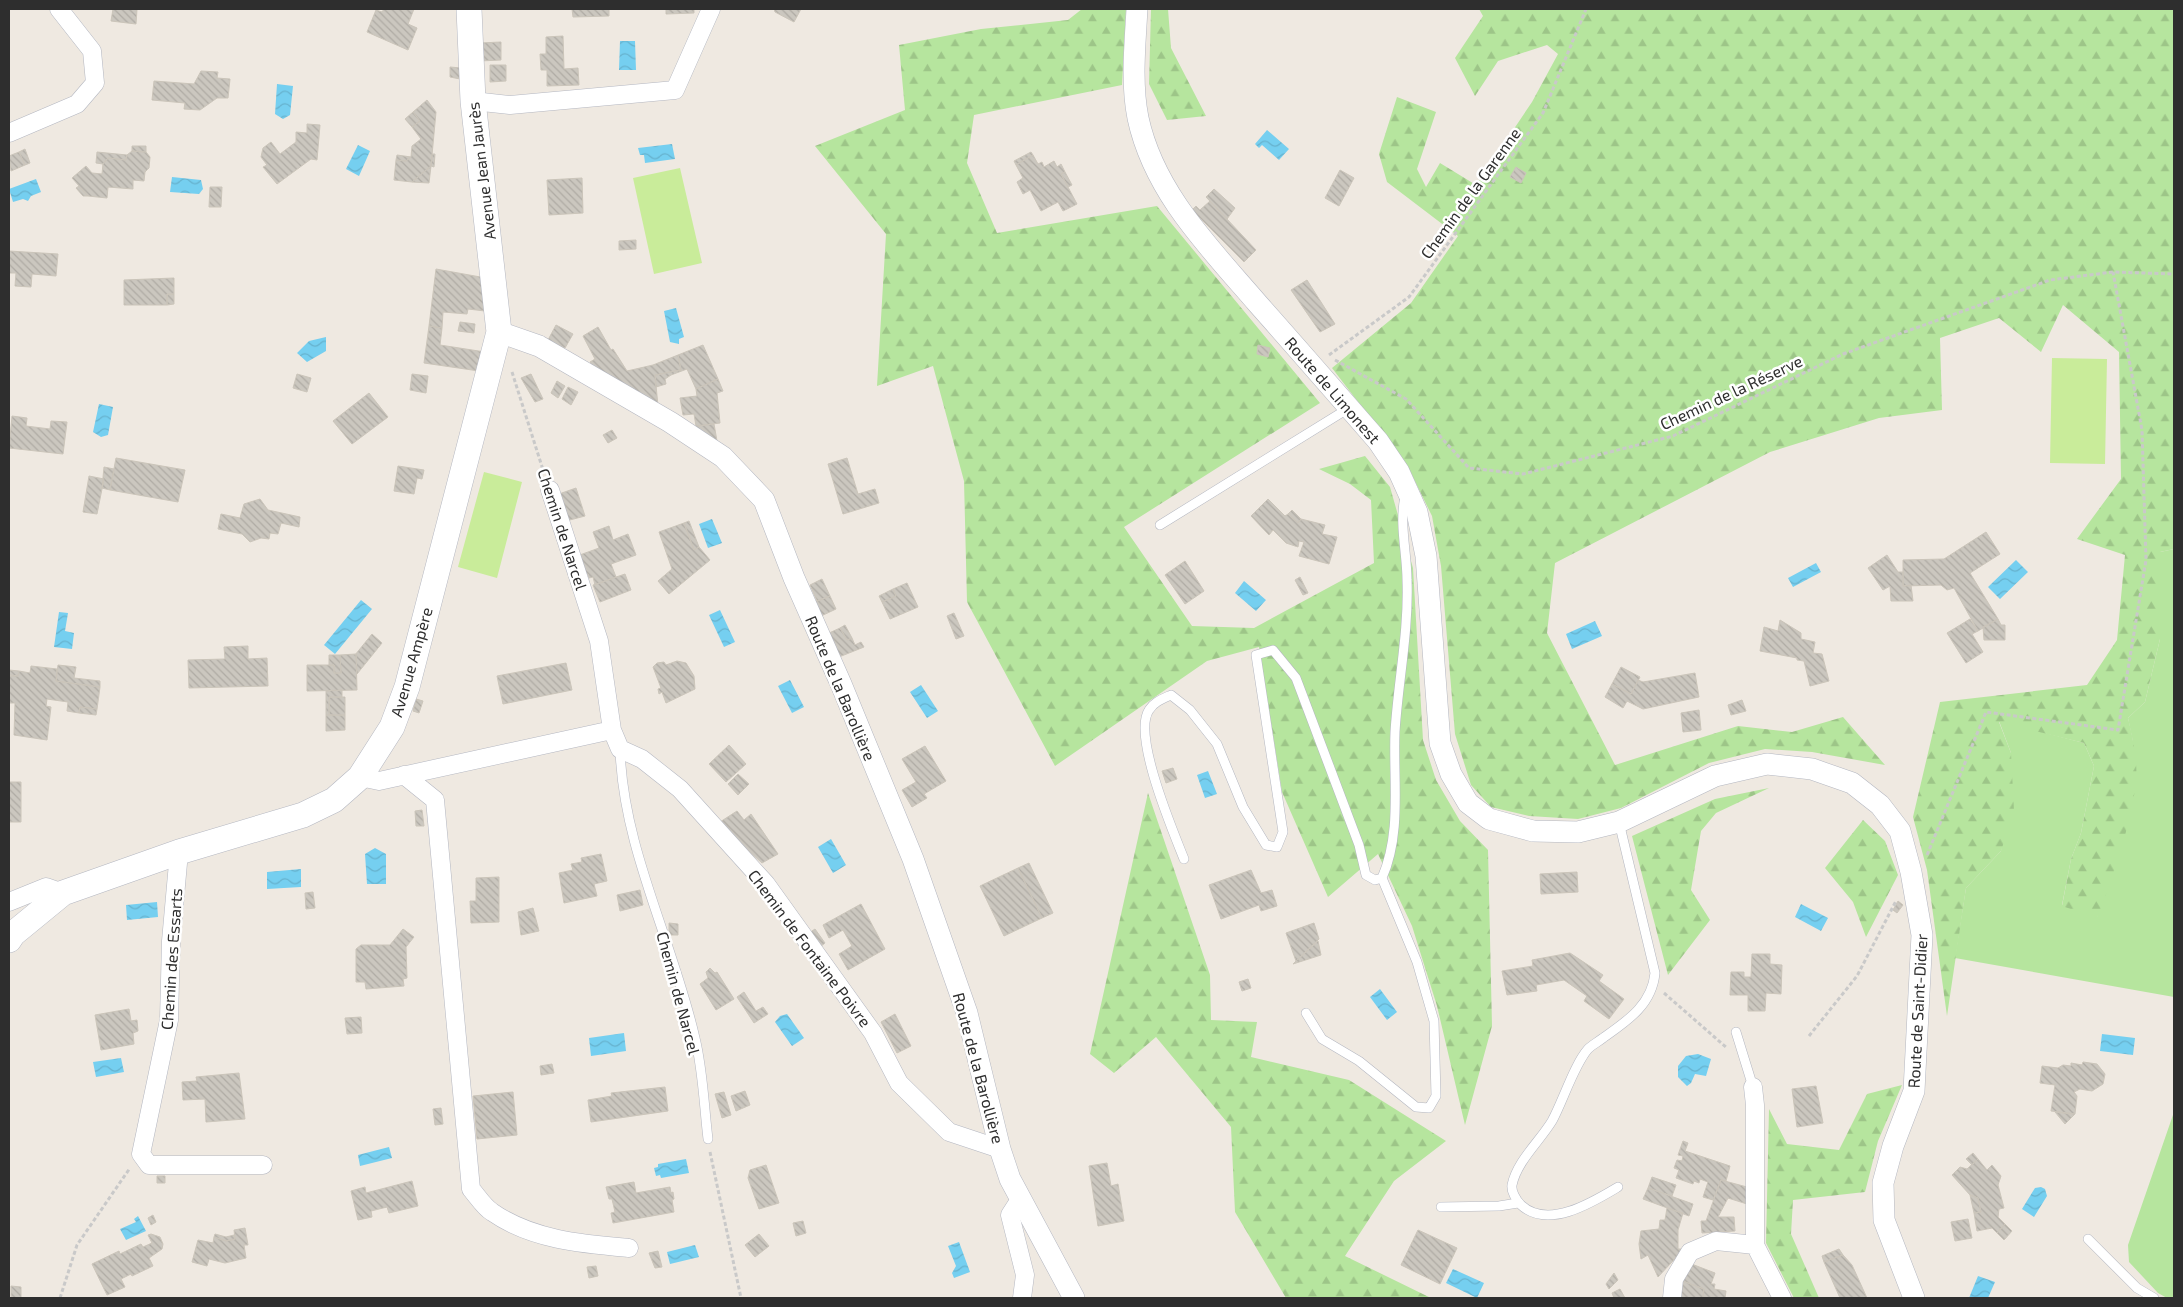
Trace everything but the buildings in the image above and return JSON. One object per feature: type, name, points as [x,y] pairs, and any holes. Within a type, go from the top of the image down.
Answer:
[{"type":"main road","name":"Avenue Jean Jaurès","points":[[469,9],[472,101],[498,307],[499,332]]},
{"type":"main road","name":"Avenue Ampère","points":[[9,940],[13,934],[63,893],[179,852],[303,815],[334,800],[360,777],[392,728],[407,688],[499,332]]},
{"type":"street","points":[[9,133],[76,104],[95,83],[92,51],[60,9]]},
{"type":"street","points":[[472,101],[510,105],[675,90],[711,9]]},
{"type":"street","name":"Route de Limonest","points":[[1137,9],[1134,67],[1138,118],[1150,154],[1166,191],[1202,238],[1378,441],[1399,472],[1417,512],[1426,556],[1440,743],[1451,774],[1468,804]]},
{"type":"street","name":"Route de la Barollière","points":[[499,332],[539,346],[670,422],[723,457],[764,500],[794,578],[845,693],[913,859],[967,1013],[1000,1149],[1010,1179],[1074,1298]]},
{"type":"street","name":"Chemin de Narcel","points":[[550,490],[599,641],[612,730]]},
{"type":"street","points":[[360,777],[379,781],[612,730],[620,749]]},
{"type":"street","name":"Chemin de Fontaine Poivre","points":[[620,749],[642,759],[680,789],[766,884],[874,1033],[899,1083],[949,1132],[1000,1149]]},
{"type":"street","name":"Route de Saint-Didier","points":[[1468,804],[1489,819],[1533,831],[1578,832],[1619,822],[1715,776],[1767,764],[1812,769],[1852,783],[1880,805],[1900,831],[1911,872],[1922,935],[1914,1091],[1893,1146],[1883,1183],[1884,1220],[1914,1298]]},
{"type":"street","points":[[404,775],[435,800],[471,1189],[491,1212],[529,1232],[578,1244],[629,1248]]},
{"type":"street","name":"Chemin des Essarts","points":[[140,1154],[169,1020],[171,941],[179,852]]},
{"type":"street","points":[[9,902],[46,887],[63,893]]},
{"type":"street","points":[[1753,1087],[1755,1106],[1755,1245],[1782,1298]]},
{"type":"street","points":[[140,1154],[149,1165],[263,1164]]},
{"type":"street","points":[[1021,1198],[1010,1215],[1025,1275],[1022,1298]]},
{"type":"street","points":[[1672,1298],[1674,1279],[1690,1252],[1716,1241],[1755,1245]]},
{"type":"lane","points":[[1160,525],[1349,408]]},
{"type":"lane","points":[[1306,1013],[1322,1040],[1359,1061],[1416,1107],[1429,1108],[1436,1096],[1434,1021],[1417,962],[1382,878],[1390,861],[1394,814],[1395,732],[1408,582],[1403,509],[1407,490]]},
{"type":"lane","points":[[1184,859],[1156,789],[1146,739],[1147,712],[1156,702],[1171,695],[1190,710],[1218,744],[1243,808],[1266,845],[1277,846],[1282,832],[1256,655],[1273,650],[1296,678],[1359,845],[1366,875],[1374,880],[1382,878]]},
{"type":"lane","name":"Chemin de Narcel","points":[[620,749],[621,775],[630,827],[696,1039],[708,1139]]},
{"type":"lane","points":[[1618,1187],[1595,1201],[1558,1215],[1527,1211],[1518,1203],[1512,1189],[1514,1177],[1552,1121],[1588,1050],[1634,1016],[1648,998],[1654,984],[1656,973],[1619,822]]},
{"type":"lane","points":[[1736,1032],[1744,1063],[1753,1087]]},
{"type":"lane","points":[[1441,1207],[1499,1206],[1518,1203]]},
{"type":"lane","points":[[2088,1239],[2137,1288],[2154,1298]]},
{"type":"path","name":"Chemin de la Garenne","points":[[1328,356],[1409,297],[1543,113],[1586,9]]},
{"type":"path","name":"Chemin de la Réserve","points":[[1328,356],[1406,399],[1469,468],[1523,474],[1673,436],[1843,354],[2050,280],[2113,272],[2174,274]]},
{"type":"path","points":[[1926,858],[1986,712],[2118,730],[2146,560],[2142,430],[2113,272]]},
{"type":"path","name":"Chemin de Narcel","points":[[511,369],[550,490]]},
{"type":"path","points":[[1809,1036],[1857,976],[1911,872]]},
{"type":"path","points":[[1654,984],[1744,1063]]},
{"type":"path","points":[[708,1139],[741,1298]]},
{"type":"path","points":[[60,1298],[77,1245],[140,1154]]},
{"type":"green space","points":[[1082,9],[1126,9],[1122,85],[974,115],[967,163],[997,233],[1157,206],[1320,403],[1124,527],[1192,626],[1254,628],[1374,563],[1371,500],[1350,484],[1319,469],[1365,456],[1390,487],[1413,568],[1423,740],[1436,780],[1460,821],[1488,850],[1492,1026],[1465,1125],[1437,1006],[1412,926],[1378,854],[1328,897],[1282,792],[1259,647],[1207,661],[1055,766],[967,602],[964,481],[933,366],[877,386],[886,234],[815,146],[905,110],[899,45],[981,29],[1068,20]]},
{"type":"green space","points":[[1151,9],[1168,9],[1171,48],[1206,116],[1167,120],[1149,84]]},
{"type":"green space","points":[[1479,9],[2174,9],[2174,549],[2160,552],[2160,639],[2145,702],[2128,718],[2135,751],[2136,768],[2136,784],[2129,818],[2115,869],[2097,918],[2062,906],[2071,859],[2081,833],[2094,766],[2084,743],[1999,722],[2011,753],[2014,811],[2001,851],[1966,888],[1947,1016],[1927,870],[1913,817],[1940,702],[2087,685],[2117,640],[2125,555],[2077,539],[2121,479],[2119,352],[2063,305],[2041,352],[1999,318],[1940,338],[1942,410],[1879,418],[1770,452],[1555,563],[1547,633],[1615,765],[1738,726],[1792,732],[1843,717],[1885,765],[1812,752],[1765,749],[1709,763],[1621,808],[1578,819],[1529,816],[1491,807],[1471,785],[1455,734],[1441,566],[1432,516],[1408,467],[1332,368],[1411,303],[1458,236],[1387,182],[1379,154],[1397,97],[1436,112],[1417,169],[1426,187],[1440,163],[1476,185],[1532,102],[1558,54],[1547,45],[1498,61],[1475,96],[1455,58],[1483,16]]},
{"type":"green space","points":[[680,168],[702,263],[654,274],[633,178]]},
{"type":"green space","points":[[2052,358],[2107,359],[2105,464],[2050,463]]},
{"type":"green space","points":[[484,472],[522,482],[497,578],[458,567]]},
{"type":"green space","points":[[2174,549],[2174,997],[1955,958],[1966,888],[2001,851],[2011,753],[1999,721],[2084,743],[2094,766],[2081,833],[2071,859],[2062,905],[2097,917],[2133,742],[2128,718],[2145,702],[2160,639],[2160,552]]},
{"type":"green space","points":[[1769,788],[1716,813],[1701,831],[1691,890],[1710,920],[1668,975],[1632,836],[1715,799]]},
{"type":"green space","points":[[1148,793],[1210,975],[1211,1020],[1257,1022],[1251,1057],[1349,1080],[1446,1141],[1394,1181],[1345,1256],[1431,1298],[1286,1298],[1235,1212],[1231,1127],[1156,1037],[1114,1073],[1090,1054]]},
{"type":"green space","points":[[1863,820],[1885,841],[1898,875],[1866,937],[1853,902],[1825,868]]},
{"type":"green space","points":[[1902,1085],[1878,1141],[1865,1192],[1793,1200],[1791,1234],[1819,1298],[1794,1298],[1766,1243],[1769,1109],[1787,1144],[1839,1150],[1867,1094]]},
{"type":"green space","points":[[2174,1112],[2174,1298],[2167,1298],[2158,1293],[2129,1262],[2128,1245]]},
{"type":"water","points":[[620,41],[635,41],[636,70],[619,70]]},
{"type":"water","points":[[277,84],[293,86],[290,115],[283,119],[275,114]]},
{"type":"water","points":[[1267,130],[1289,149],[1279,160],[1262,145],[1259,148],[1255,144]]},
{"type":"water","points":[[672,144],[675,159],[645,163],[644,155],[640,155],[638,148]]},
{"type":"water","points":[[358,145],[370,151],[359,176],[346,169]]},
{"type":"water","points":[[172,177],[201,180],[203,189],[199,194],[170,192]]},
{"type":"water","points":[[36,179],[41,192],[31,196],[28,201],[23,199],[13,202],[9,189]]},
{"type":"water","points":[[676,308],[684,337],[679,339],[679,344],[670,342],[664,311]]},
{"type":"water","points":[[326,337],[326,351],[307,362],[297,353],[309,341]]},
{"type":"water","points":[[99,404],[113,407],[108,435],[101,437],[93,432]]},
{"type":"water","points":[[712,519],[722,543],[708,548],[699,524]]},
{"type":"water","points":[[2016,560],[2028,572],[2000,599],[1988,587]]},
{"type":"water","points":[[1816,563],[1821,572],[1793,587],[1788,578]]},
{"type":"water","points":[[1244,581],[1266,600],[1256,611],[1235,593]]},
{"type":"water","points":[[361,600],[372,609],[335,654],[324,645]]},
{"type":"water","points":[[720,610],[735,642],[724,647],[709,615]]},
{"type":"water","points":[[59,612],[68,613],[65,631],[74,633],[72,649],[54,647]]},
{"type":"water","points":[[1595,621],[1602,636],[1572,649],[1566,634]]},
{"type":"water","points":[[790,680],[804,707],[792,713],[778,686]]},
{"type":"water","points":[[921,685],[938,711],[927,718],[910,692]]},
{"type":"water","points":[[1208,771],[1217,794],[1205,798],[1197,775]]},
{"type":"water","points":[[831,839],[846,865],[833,873],[818,847]]},
{"type":"water","points":[[375,848],[386,854],[386,884],[367,884],[365,854]]},
{"type":"water","points":[[301,869],[301,887],[267,889],[267,872]]},
{"type":"water","points":[[157,902],[158,917],[127,920],[126,905]]},
{"type":"water","points":[[1801,904],[1828,918],[1821,931],[1795,917]]},
{"type":"water","points":[[1380,989],[1397,1012],[1387,1020],[1370,997]]},
{"type":"water","points":[[787,1014],[804,1038],[792,1046],[775,1022],[780,1016]]},
{"type":"water","points":[[624,1033],[626,1051],[591,1056],[589,1038]]},
{"type":"water","points":[[2102,1034],[2135,1038],[2133,1055],[2100,1051]]},
{"type":"water","points":[[1698,1054],[1711,1059],[1706,1076],[1695,1074],[1691,1083],[1687,1086],[1678,1077],[1678,1066],[1686,1056]]},
{"type":"water","points":[[121,1058],[124,1072],[96,1077],[93,1062]]},
{"type":"water","points":[[389,1147],[392,1158],[360,1166],[358,1155]]},
{"type":"water","points":[[686,1159],[689,1173],[661,1178],[660,1175],[656,1176],[654,1168],[658,1167],[658,1164]]},
{"type":"water","points":[[2041,1187],[2045,1189],[2047,1196],[2034,1217],[2022,1209],[2035,1188]]},
{"type":"water","points":[[138,1216],[146,1231],[126,1240],[120,1229],[136,1222],[134,1219]]},
{"type":"water","points":[[959,1242],[970,1272],[954,1278],[952,1273],[956,1266],[948,1246]]},
{"type":"water","points":[[695,1245],[699,1257],[670,1264],[667,1252]]},
{"type":"water","points":[[1453,1269],[1484,1283],[1477,1298],[1446,1283]]},
{"type":"water","points":[[1978,1276],[1995,1282],[1988,1298],[1969,1298]]}]
